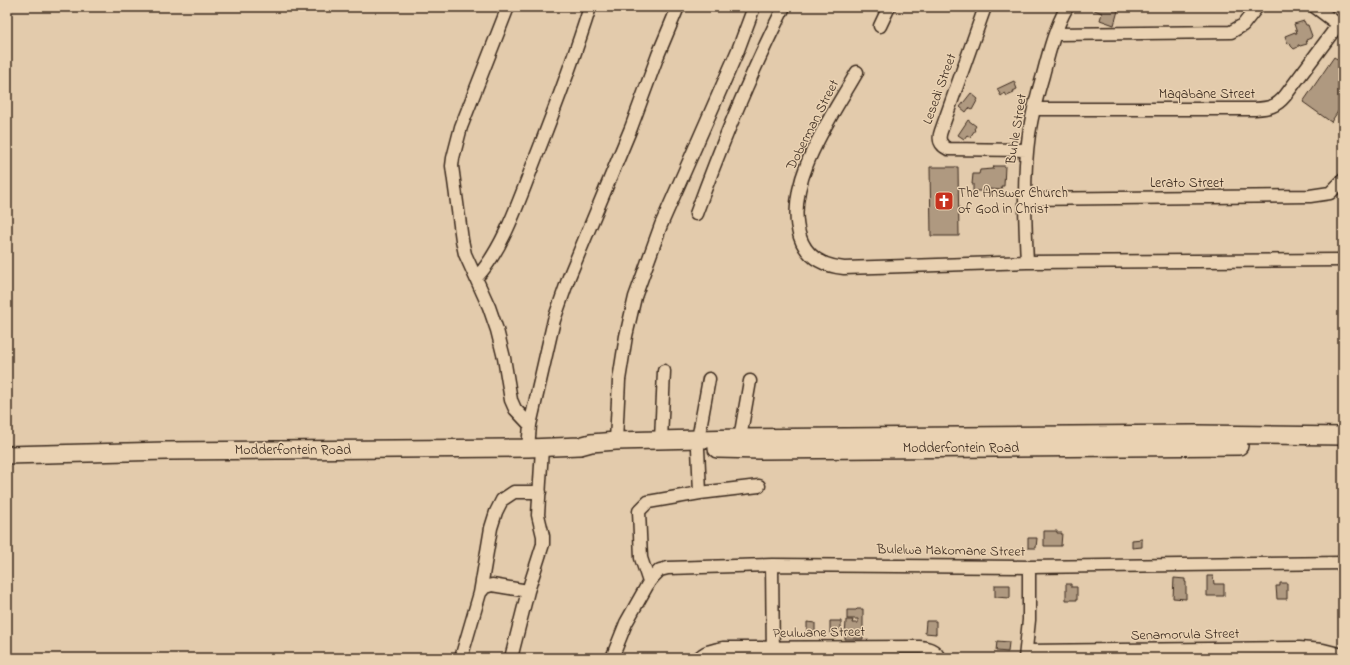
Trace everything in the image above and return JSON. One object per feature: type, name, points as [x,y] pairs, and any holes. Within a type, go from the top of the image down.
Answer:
[{"type":"main road","name":"Modderfontein Road","points":[[580,446],[591,450],[612,450],[698,444],[740,438],[1196,434],[1343,436]]},
{"type":"main road","name":"Modderfontein Road","points":[[7,456],[167,451],[535,448],[580,446],[591,443],[616,441],[661,440],[768,450],[1343,445]]},
{"type":"street","points":[[508,7],[461,127],[453,158],[454,179],[465,254],[489,307],[504,358],[511,400],[515,409],[530,425]]},
{"type":"street","points":[[476,278],[495,252],[517,205],[566,76],[590,7]]},
{"type":"street","points":[[511,658],[528,591],[543,544],[543,536],[538,515],[540,492],[535,448],[530,425],[544,360],[569,276],[631,128],[658,55],[678,7]]},
{"type":"street","points":[[616,441],[619,380],[626,336],[635,297],[661,225],[738,50],[754,7]]},
{"type":"street","points":[[696,214],[737,107],[784,7]]},
{"type":"street","points":[[880,26],[889,7]]},
{"type":"street","name":"Lesedi Street","points":[[985,7],[939,137],[940,143],[948,149],[1027,150]]},
{"type":"street","name":"Buhle Street","points":[[1027,262],[1025,199],[1027,150],[1034,109],[1048,54],[1055,34],[1068,7]]},
{"type":"street","points":[[1055,34],[1231,32],[1237,30],[1243,25],[1257,7]]},
{"type":"street","points":[[1314,7],[1341,26]]},
{"type":"street","name":"Maqabane Street","points":[[1034,109],[1255,109],[1273,107],[1282,99],[1341,26]]},
{"type":"street","name":"Doberman Street","points":[[857,72],[812,154],[799,187],[797,204],[799,231],[803,244],[816,260],[824,264],[844,268],[1027,262]]},
{"type":"street","name":"Lerato Street","points":[[1025,199],[1310,196],[1330,193],[1343,180]]},
{"type":"street","points":[[1027,262],[1343,260]]},
{"type":"street","points":[[661,440],[664,371]]},
{"type":"street","points":[[700,492],[698,444],[709,380]]},
{"type":"street","points":[[740,438],[750,381]]},
{"type":"street","points":[[649,582],[642,558],[639,511],[648,502],[700,492],[759,486]]},
{"type":"street","points":[[461,658],[480,593],[491,528],[496,512],[502,500],[514,492],[540,492]]},
{"type":"street","name":"Bulelwa Makomane Street","points":[[612,658],[626,624],[649,582],[660,570],[668,568],[772,565],[1029,567],[1343,563]]},
{"type":"street","points":[[772,565],[773,653]]},
{"type":"street","points":[[1026,655],[1029,620],[1029,567]]},
{"type":"street","points":[[480,593],[485,587],[492,585],[528,591]]},
{"type":"street","name":"Peulwane Street","points":[[699,658],[711,650],[722,648],[773,653],[860,653],[926,648],[936,652],[939,657]]},
{"type":"street","name":"Senamorula Street","points":[[1026,655],[1298,648],[1323,650],[1343,655]]},
{"type":"building","points":[[1093,7],[1119,7],[1114,25],[1100,20],[1102,13],[1092,9]]},
{"type":"building","points":[[1304,21],[1306,25],[1308,25],[1312,36],[1306,40],[1307,44],[1300,46],[1298,45],[1298,47],[1294,49],[1290,43],[1288,44],[1285,36],[1295,32],[1297,33],[1294,24]]},
{"type":"building","points":[[1334,57],[1343,63],[1343,104],[1331,122],[1303,102]]},
{"type":"building","points":[[1014,81],[1017,89],[1013,91],[1014,93],[1007,96],[1005,93],[1001,96],[997,89]]},
{"type":"building","points":[[971,93],[978,99],[972,110],[969,108],[966,112],[960,107]]},
{"type":"building","points":[[968,120],[976,126],[970,137],[967,135],[964,139],[958,135]]},
{"type":"building","points":[[994,166],[1005,166],[1004,186],[1001,186],[1002,190],[989,189],[989,191],[973,191],[973,174],[979,174],[980,170],[993,169]]},
{"type":"building","name":"The Answer Church of God in Christ","points":[[930,167],[958,167],[959,236],[931,236]]},
{"type":"building","points":[[1044,531],[1057,531],[1057,533],[1062,533],[1061,546],[1044,546]]},
{"type":"building","points":[[1028,538],[1037,538],[1036,548],[1028,548]]},
{"type":"building","points":[[1142,539],[1142,547],[1132,548],[1132,540]]},
{"type":"building","points":[[1207,576],[1213,576],[1214,584],[1224,584],[1224,596],[1207,596]]},
{"type":"building","points":[[1174,578],[1185,579],[1186,599],[1173,598]]},
{"type":"building","points":[[1280,583],[1287,583],[1287,599],[1277,599],[1276,586],[1280,586]]},
{"type":"building","points":[[1066,584],[1071,584],[1071,587],[1077,587],[1077,600],[1066,600]]},
{"type":"building","points":[[995,585],[1010,585],[1010,598],[995,597]]},
{"type":"building","points":[[863,609],[863,639],[845,639],[846,620],[853,620],[852,623],[858,623],[858,619],[847,619],[847,610]]},
{"type":"building","points":[[830,621],[841,621],[841,634],[830,634]]},
{"type":"building","points":[[926,621],[936,621],[936,634],[925,633]]},
{"type":"building","points":[[807,622],[815,623],[815,633],[807,633]]},
{"type":"building","points":[[997,641],[1009,642],[1008,652],[996,651]]},
{"type":"place","name":"The Answer Church of God in Christ","points":[[944,201]]}]
